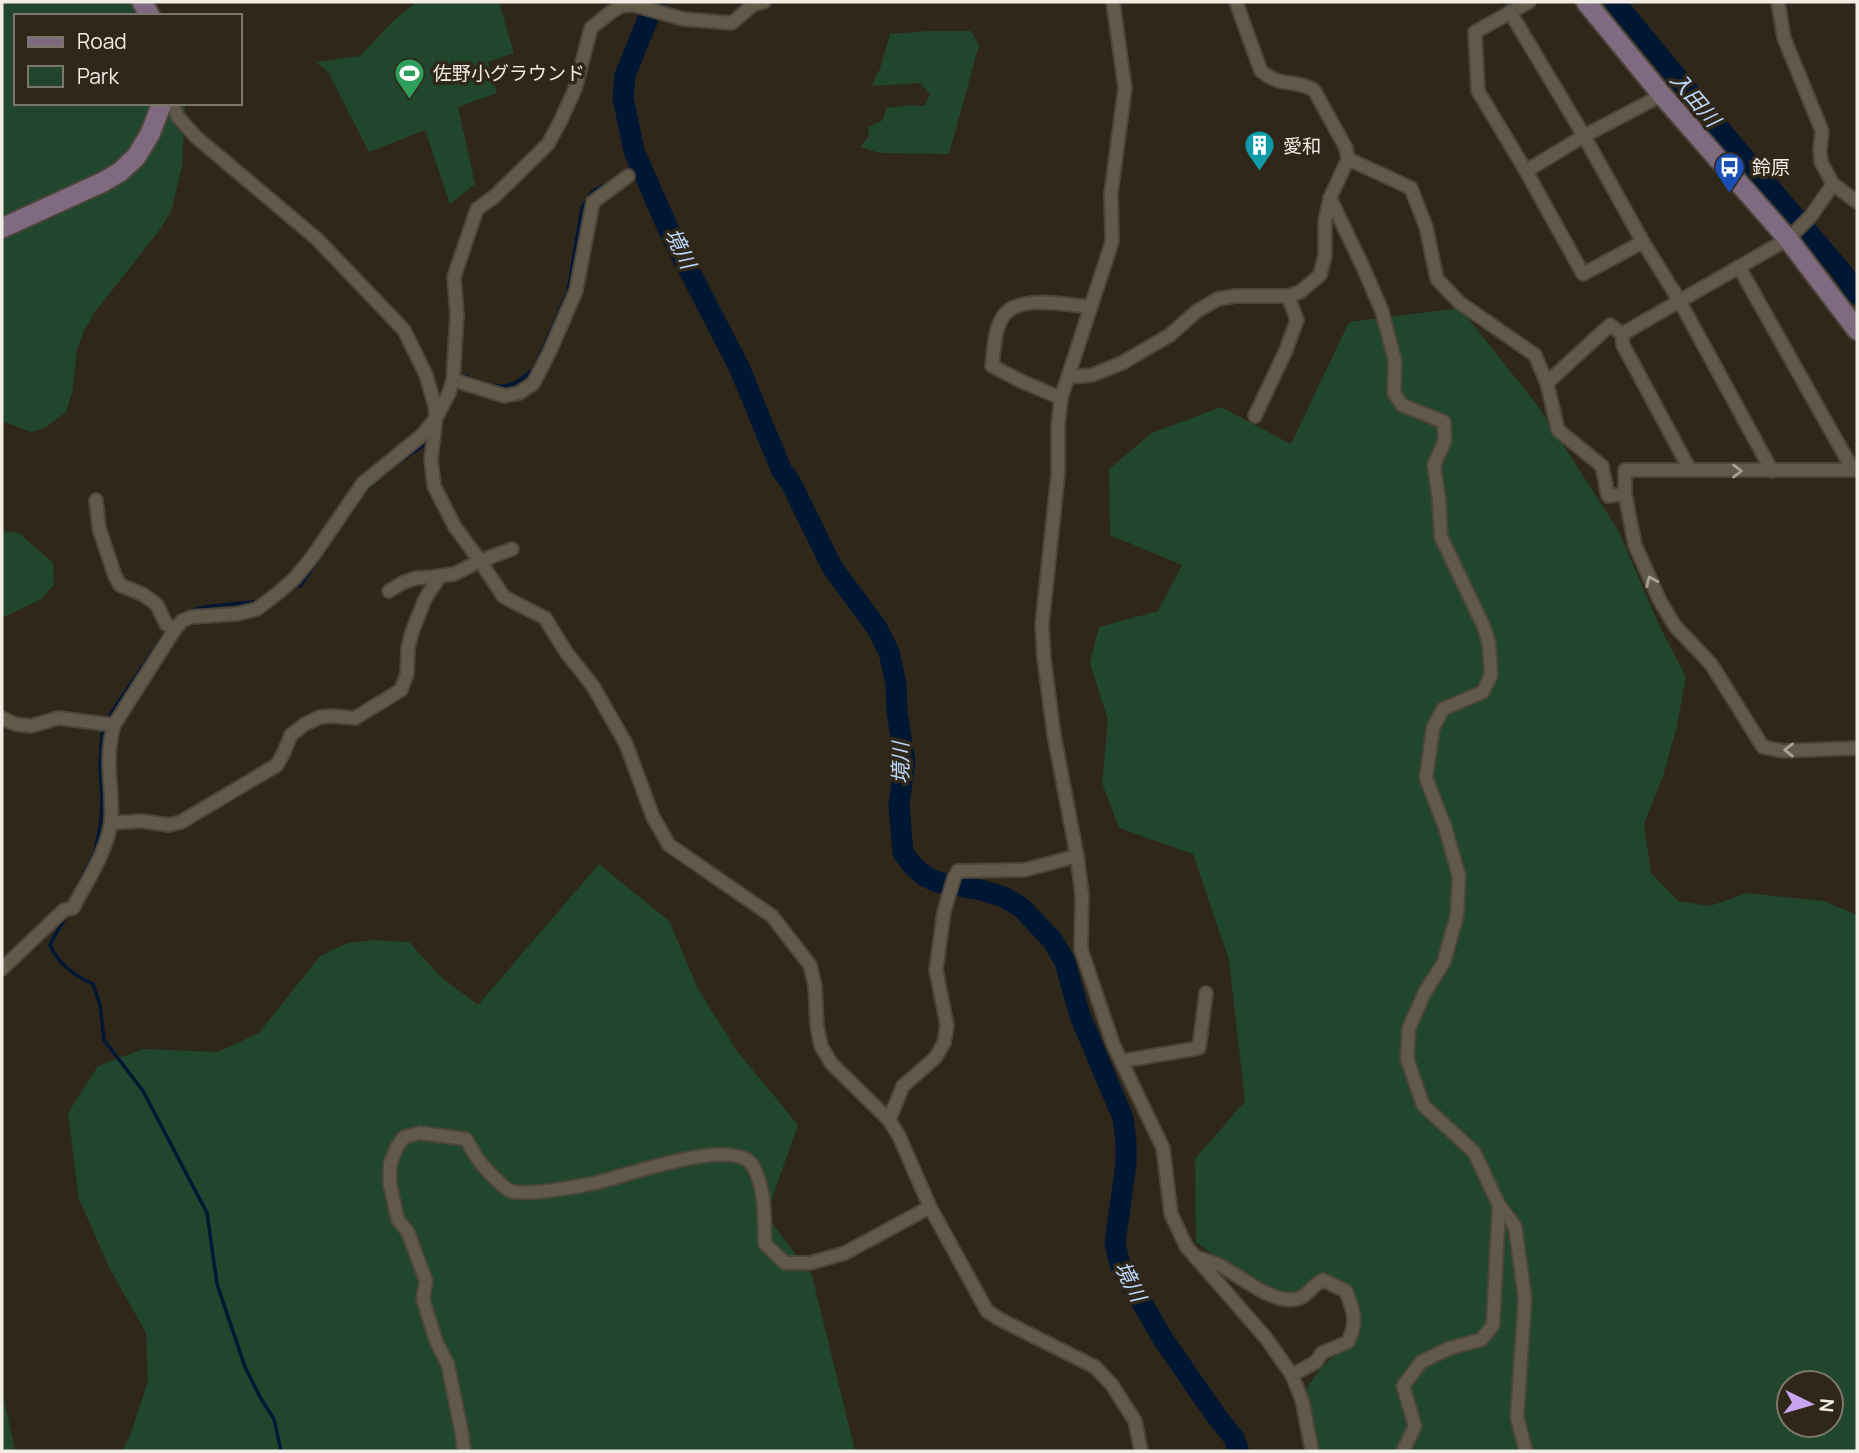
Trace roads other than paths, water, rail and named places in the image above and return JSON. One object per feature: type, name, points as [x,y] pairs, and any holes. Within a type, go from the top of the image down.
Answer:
[{"type":"street","points":[[2,969],[68,909],[102,852],[111,823],[109,724],[171,627],[191,617],[237,614],[257,609],[278,593],[295,579],[313,556],[363,483],[421,436],[436,418],[453,380],[457,315],[454,277],[477,209],[494,197],[548,144],[575,89],[591,28],[625,4],[683,19],[733,23],[754,5],[764,2]]},
{"type":"street","points":[[1113,2],[1125,88],[1111,193],[1112,242],[1061,398],[1058,474],[1042,625],[1054,735],[1082,895],[1081,949],[1113,1044],[1163,1148],[1171,1214],[1186,1246],[1266,1338],[1292,1375],[1302,1400],[1312,1451]]},
{"type":"street","points":[[1069,377],[1092,375],[1122,363],[1170,335],[1197,311],[1218,299],[1235,296],[1288,296],[1300,292],[1320,275],[1325,255],[1325,221],[1330,198],[1348,159],[1346,148],[1314,90],[1306,86],[1279,82],[1261,71],[1236,2]]},
{"type":"street","points":[[1529,2],[1475,32],[1478,91],[1583,274],[1643,242]]},
{"type":"street","points":[[1586,2],[1662,95],[1793,234],[1857,330]]},
{"type":"street","points":[[1778,2],[1784,38],[1822,131],[1821,162],[1833,184],[1857,202]]},
{"type":"street","points":[[1510,12],[1679,300],[1772,471]]},
{"type":"street","points":[[1526,171],[1584,136],[1662,95]]},
{"type":"street","points":[[2,228],[120,172],[136,157],[150,134],[161,105]]},
{"type":"street","points":[[173,105],[178,117],[196,137],[317,239],[404,330],[426,375],[435,406],[431,459],[434,486],[455,527],[504,597],[545,618],[566,652],[593,686],[626,744],[653,817],[669,845],[772,916],[810,964],[821,1046],[831,1063],[889,1121],[899,1136],[930,1207],[987,1311],[1095,1367],[1112,1385],[1135,1421],[1141,1451]]},
{"type":"street","points":[[1348,159],[1411,188],[1426,227],[1437,279],[1460,303],[1535,355],[1547,383],[1558,430],[1602,466],[1608,496],[1625,494]]},
{"type":"street","points":[[453,380],[505,396],[519,393],[533,384],[576,291],[593,202],[628,176]]},
{"type":"street","points":[[1622,334],[1793,234],[1811,216],[1833,184]]},
{"type":"street","points":[[1330,198],[1382,312],[1395,361],[1394,393],[1402,405],[1444,422],[1445,440],[1434,465],[1441,537],[1484,627],[1489,644],[1491,675],[1483,692],[1443,709],[1433,728],[1426,778],[1445,827],[1459,876],[1457,915],[1444,962],[1425,992],[1409,1028],[1407,1058],[1423,1105],[1474,1152],[1499,1205],[1516,1226],[1525,1298],[1517,1417],[1525,1451]]},
{"type":"street","points":[[1739,267],[1855,470],[1625,470],[1625,494],[1636,545],[1660,601],[1675,626],[1711,664],[1763,747],[1783,751],[1857,748]]},
{"type":"street","points":[[1255,416],[1297,320],[1288,296]]},
{"type":"street","points":[[1061,398],[992,366],[995,337],[1002,317],[1014,306],[1028,302],[1091,306]]},
{"type":"street","points":[[1547,383],[1610,325],[1622,334],[1623,345],[1690,470]]},
{"type":"street","points":[[96,500],[99,528],[115,576],[120,584],[144,595],[157,606],[171,627]]},
{"type":"street","points":[[389,591],[416,578],[454,574],[512,549]]},
{"type":"street","points":[[111,823],[141,821],[169,825],[181,822],[276,765],[291,736],[305,724],[320,717],[355,718],[401,690],[407,674],[412,632],[425,599],[440,576]]},
{"type":"street","points":[[2,718],[15,724],[31,726],[58,718],[109,724]]},
{"type":"street","points":[[889,1121],[903,1086],[935,1058],[944,1043],[947,1026],[936,970],[944,912],[958,871],[1024,870],[1077,856]]},
{"type":"street","points":[[1122,1061],[1199,1048],[1206,993]]},
{"type":"street","points":[[464,1451],[448,1365],[436,1341],[423,1299],[426,1281],[408,1231],[398,1220],[390,1185],[390,1164],[404,1137],[420,1133],[466,1139],[483,1168],[509,1191],[542,1192],[595,1183],[696,1156],[713,1154],[743,1158],[752,1164],[764,1198],[765,1244],[785,1263],[810,1263],[845,1253],[930,1207]]},
{"type":"street","points":[[1403,1451],[1415,1426],[1402,1386],[1421,1362],[1450,1348],[1481,1340],[1493,1325],[1499,1205]]},
{"type":"street","points":[[1195,1257],[1219,1265],[1265,1293],[1284,1300],[1302,1297],[1316,1283],[1324,1280],[1346,1291],[1353,1309],[1355,1327],[1348,1342],[1322,1353],[1316,1362],[1292,1375]]},
{"type":"waterway","name":"境川","points":[[655,2],[625,75],[623,98],[634,151],[671,235],[739,367],[782,471],[790,481],[832,567],[877,628],[889,652],[896,684],[897,713],[905,761],[899,805],[903,853],[914,867],[937,882],[1004,897],[1022,908],[1053,941],[1065,962],[1080,1016],[1123,1118],[1126,1164],[1115,1243],[1120,1265],[1163,1339],[1234,1438],[1239,1451]]},
{"type":"waterway","name":"入田川","points":[[1615,2],[1841,271],[1857,294]]},
{"type":"waterway","points":[[465,376],[494,386],[510,385],[535,367],[568,292],[582,208],[592,192],[604,185]]},
{"type":"waterway","points":[[364,491],[424,445]]},
{"type":"waterway","points":[[300,586],[346,518]]},
{"type":"waterway","points":[[173,622],[180,616],[199,609],[254,602]]},
{"type":"waterway","points":[[79,884],[95,852],[101,821],[102,735],[112,712],[168,629]]},
{"type":"waterway","points":[[68,911],[50,945],[67,968],[93,984],[100,1005],[104,1040],[143,1091],[207,1213],[217,1284],[245,1367],[274,1419],[281,1451]]},
{"type":"place","name":"佐野小グラウンド","points":[[410,100]]},
{"type":"place","name":"愛和","points":[[1260,173]]},
{"type":"place","name":"鈴原","points":[[1729,194]]}]
